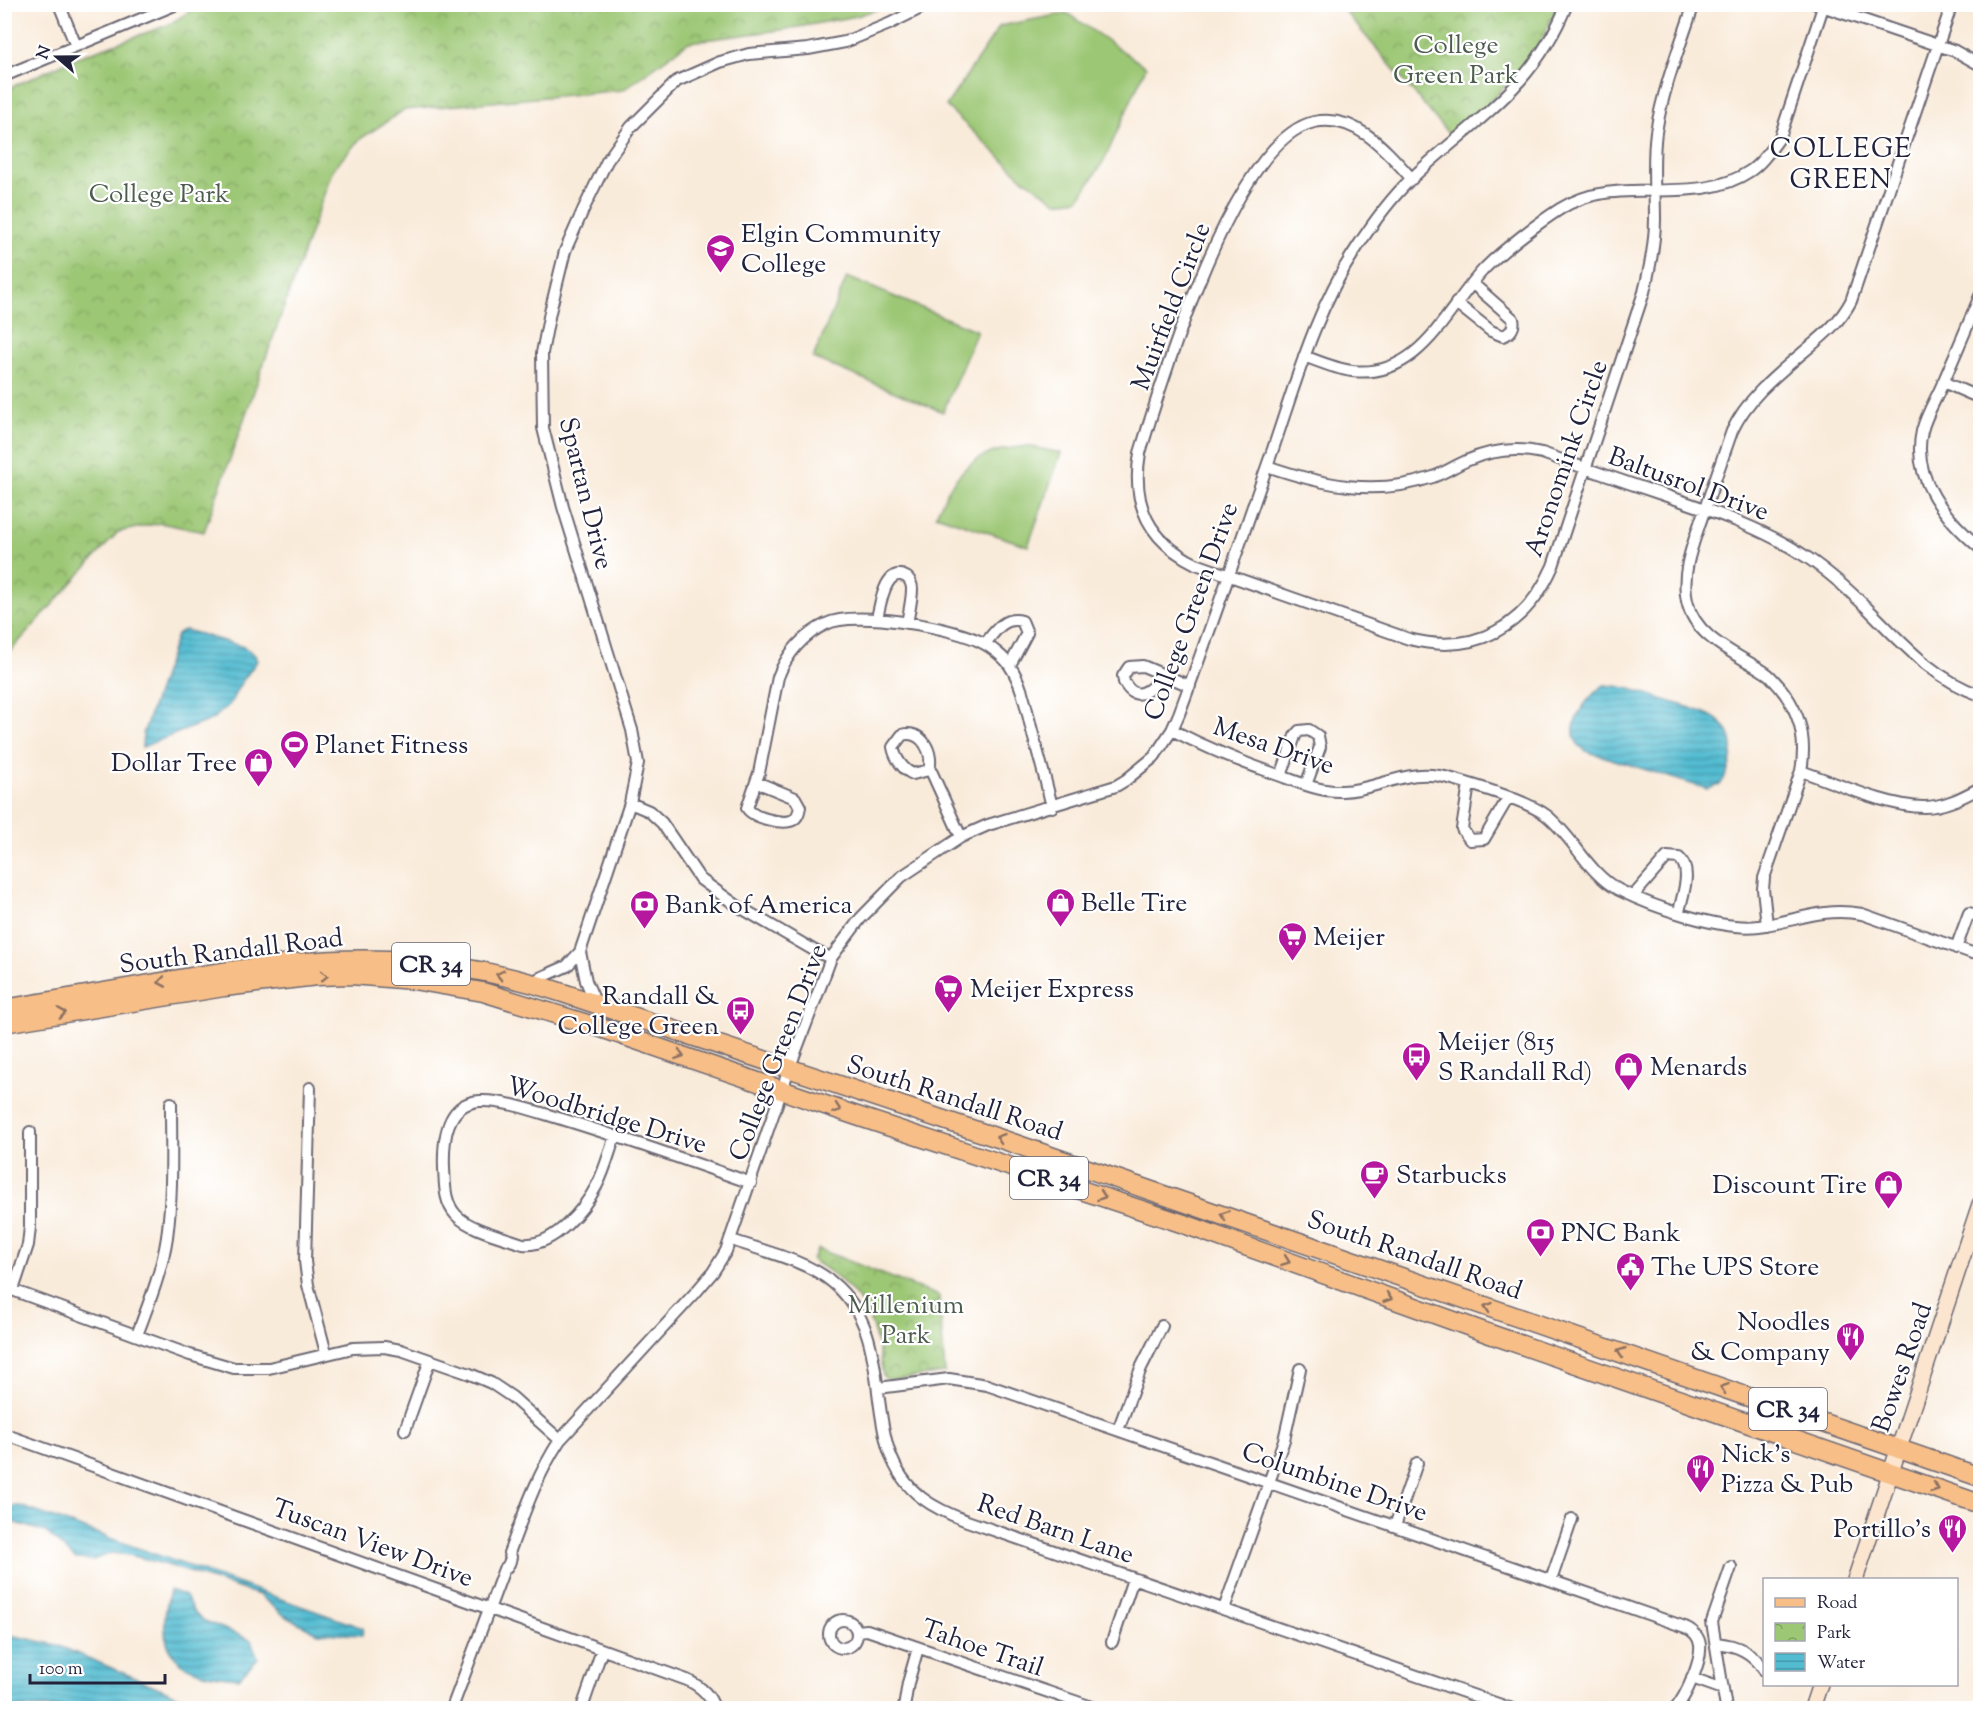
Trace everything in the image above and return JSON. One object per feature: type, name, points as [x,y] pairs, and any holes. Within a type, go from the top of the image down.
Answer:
[{"type":"main road","name":"South Randall Road","points":[[4,1009],[225,972],[328,960],[416,962],[499,974],[531,982],[996,1137],[1899,1447]]},
{"type":"main road","name":"South Randall Road","points":[[4,1023],[266,981],[351,975],[446,984],[493,994],[604,1029],[1184,1224],[1490,1334],[1890,1472]]},
{"type":"main road","name":"Bowes Road","points":[[1856,1578],[1980,1204]]},
{"type":"main road","name":"CR 34","points":[[1899,1447],[1980,1477]]},
{"type":"main road","name":"CR 34","points":[[1890,1472],[1980,1504]]},
{"type":"main road","points":[[1812,1708],[1819,1686]]},
{"type":"street","points":[[59,4],[76,46]]},
{"type":"street","points":[[4,76],[177,4]]},
{"type":"street","name":"Spartan Drive","points":[[580,952],[630,803],[638,763],[632,730],[563,507],[543,428],[542,353],[565,251],[607,161],[631,127],[677,81],[720,62],[749,54],[808,49],[844,42],[889,24],[929,4]]},
{"type":"street","name":"College Green Drive","points":[[452,1708],[504,1569],[501,1565],[505,1555],[510,1553],[538,1476],[560,1440],[696,1292],[713,1272],[732,1240],[789,1069],[831,958],[860,919],[901,877],[961,837],[988,825],[1116,786],[1154,757],[1172,730],[1190,686],[1304,356],[1335,282],[1377,218],[1412,179],[1516,87],[1553,35],[1567,4]]},
{"type":"street","name":"Aronomink Circle","points":[[1228,576],[1419,641],[1446,644],[1485,638],[1506,627],[1532,603],[1553,566],[1648,275],[1655,220],[1655,147],[1660,113],[1665,90],[1694,4]]},
{"type":"street","points":[[1767,925],[1763,889],[1766,869],[1801,771],[1804,754],[1803,735],[1798,716],[1789,698],[1768,675],[1709,637],[1698,624],[1687,604],[1688,559],[1732,431],[1742,412],[1786,367],[1827,333],[1841,318],[1851,301],[1952,4]]},
{"type":"street","points":[[1304,356],[1339,369],[1353,371],[1376,371],[1395,366],[1419,351],[1486,267],[1561,208],[1590,196],[1617,192],[1700,188],[1732,181],[1751,171],[1780,137],[1821,5],[1938,45],[1980,65]]},
{"type":"street","name":"Muirfield Circle","points":[[1228,576],[1185,559],[1175,553],[1156,534],[1141,508],[1137,475],[1145,436],[1199,279],[1215,244],[1230,214],[1268,156],[1281,141],[1308,124],[1338,122],[1364,131],[1412,179]]},
{"type":"street","points":[[1456,303],[1491,331],[1503,336],[1513,328],[1513,319],[1472,283]]},
{"type":"street","points":[[1980,296],[1922,431],[1919,455],[1924,476],[1937,502],[1958,528],[1980,548]]},
{"type":"street","points":[[1943,382],[1980,398]]},
{"type":"street","name":"Baltusrol Drive","points":[[1267,466],[1320,483],[1366,487],[1400,484],[1435,477],[1467,461],[1498,451],[1530,451],[1585,468],[1705,509],[1763,533],[1808,558],[1862,603],[1915,656],[1939,675],[1980,695]]},
{"type":"street","points":[[877,618],[886,585],[891,578],[899,575],[911,581],[907,623]]},
{"type":"street","points":[[756,782],[795,798],[800,807],[795,819],[787,821],[752,815],[747,808],[769,732],[778,677],[788,657],[807,635],[824,624],[843,620],[877,618],[964,635],[985,644],[1010,665],[1021,690],[1052,807]]},
{"type":"street","points":[[985,644],[1000,625],[1008,620],[1022,621],[1027,633],[1010,665]]},
{"type":"street","points":[[1164,675],[1190,686]]},
{"type":"street","name":"Mesa Drive","points":[[1172,730],[1226,756],[1306,785],[1343,791],[1413,774],[1430,774],[1469,784],[1546,814],[1602,878],[1634,896],[1679,912],[1742,927],[1767,925],[1822,912],[1845,911],[1862,914],[1972,953],[1980,951]]},
{"type":"street","points":[[1281,776],[1295,736],[1299,731],[1309,730],[1318,736],[1320,747],[1306,785]]},
{"type":"street","points":[[929,770],[961,837]]},
{"type":"street","points":[[1801,771],[1893,802],[1913,806],[1935,806],[1958,800],[1980,788]]},
{"type":"street","points":[[1469,784],[1462,829],[1470,840],[1484,839],[1508,798]]},
{"type":"street","points":[[630,803],[649,811],[662,823],[700,879],[736,905],[831,958]]},
{"type":"street","points":[[1634,896],[1667,857],[1679,858],[1686,866],[1679,912]]},
{"type":"street","points":[[1956,948],[1969,913],[1980,917]]},
{"type":"street","points":[[531,982],[567,966],[580,952]]},
{"type":"street","points":[[580,952],[586,981],[596,1004]]},
{"type":"street","points":[[310,1088],[305,1261],[308,1285],[326,1353]]},
{"type":"street","name":"Woodbridge Drive","points":[[615,1136],[602,1173],[588,1199],[555,1235],[543,1242],[523,1244],[468,1224],[450,1208],[446,1199],[443,1141],[446,1127],[453,1116],[472,1103],[492,1102],[551,1116],[615,1136],[751,1182]]},
{"type":"street","points":[[137,1335],[156,1284],[167,1238],[171,1167],[171,1103]]},
{"type":"street","points":[[30,1132],[28,1245],[9,1288],[217,1365],[234,1368],[269,1368],[352,1348],[384,1347],[470,1374],[505,1392],[560,1440]]},
{"type":"street","name":"Red Barn Lane","points":[[732,1240],[814,1270],[846,1295],[863,1321],[869,1336],[883,1434],[888,1450],[900,1472],[921,1497],[954,1516],[1510,1708]]},
{"type":"street","points":[[1118,1430],[1141,1368],[1162,1326]]},
{"type":"street","points":[[405,1430],[430,1360]]},
{"type":"street","points":[[1224,1609],[1290,1416],[1300,1369]]},
{"type":"street","name":"Columbine Drive","points":[[878,1388],[949,1379],[971,1381],[1690,1629],[1699,1638],[1701,1645],[1692,1678]]},
{"type":"street","name":"Tuscan View Drive","points":[[4,1434],[697,1684],[709,1696],[714,1708]]},
{"type":"street","points":[[1395,1526],[1417,1463]]},
{"type":"street","points":[[1551,1580],[1572,1519]]},
{"type":"street","points":[[1726,1708],[1713,1617],[1731,1567]]},
{"type":"street","points":[[1113,1642],[1133,1579]]},
{"type":"street","name":"Tahoe Trail","points":[[857,1631],[867,1630],[1095,1708]]},
{"type":"street","points":[[1716,1643],[1744,1650],[1763,1668]]},
{"type":"street","points":[[904,1708],[918,1648]]},
{"type":"street","points":[[582,1708],[602,1650]]},
{"type":"street","points":[[1676,1708],[1692,1678],[1723,1689]]},
{"type":"green space","name":"College Green Park","points":[[1347,4],[1553,4],[1558,7],[1536,51],[1486,107],[1451,137],[1343,9]]},
{"type":"green space","name":"College Park","points":[[200,5],[890,5],[857,16],[788,29],[689,42],[623,90],[404,110],[360,139],[333,169],[204,532],[160,523],[118,532],[5,657],[5,90],[78,57],[168,25]]},
{"type":"green space","points":[[1067,13],[1146,67],[1105,159],[1079,199],[1057,202],[1020,176],[946,106],[1000,26]]},
{"type":"green space","points":[[847,277],[977,331],[943,412],[813,358]]},
{"type":"green space","points":[[1027,446],[1061,453],[1028,546],[936,515],[951,485],[974,462],[998,451]]},
{"type":"green space","name":"Millenium Park","points":[[818,1249],[939,1296],[945,1373],[889,1380],[883,1376],[876,1337],[864,1308],[844,1283],[812,1260]]},
{"type":"water","points":[[186,630],[244,647],[255,655],[257,661],[239,686],[230,704],[213,719],[142,747],[143,734],[177,635]]},
{"type":"water","points":[[1604,685],[1644,693],[1698,710],[1708,714],[1724,726],[1732,745],[1732,756],[1720,785],[1707,789],[1586,751],[1578,744],[1574,735],[1574,726],[1577,716],[1589,698]]},
{"type":"water","points":[[20,1506],[363,1628],[362,1635],[318,1633],[285,1616],[259,1595],[130,1555],[111,1553],[93,1560],[75,1559],[46,1532],[15,1523],[7,1512],[9,1507]]},
{"type":"water","points":[[170,1590],[186,1596],[193,1611],[203,1620],[251,1640],[258,1658],[239,1678],[199,1672],[185,1666],[174,1657],[168,1645],[165,1630],[165,1612]]},
{"type":"water","points":[[5,1634],[57,1645],[207,1708],[5,1708]]},
{"type":"place","name":"Elgin Community College","points":[[720,274]]},
{"type":"place","name":"Planet Fitness","points":[[294,770]]},
{"type":"place","name":"Dollar Tree","points":[[258,788]]},
{"type":"place","name":"Belle Tire","points":[[1060,928]]},
{"type":"place","name":"Bank of America","points":[[644,930]]},
{"type":"place","name":"Meijer","points":[[1292,962]]},
{"type":"place","name":"Meijer Express","points":[[949,1014]]},
{"type":"place","name":"Randall & College Green","points":[[740,1036]]},
{"type":"place","name":"Meijer (815 S Randall Rd)","points":[[1417,1082]]},
{"type":"place","name":"Menards","points":[[1629,1092]]},
{"type":"place","name":"Starbucks","points":[[1375,1200]]},
{"type":"place","name":"Discount Tire","points":[[1888,1210]]},
{"type":"place","name":"PNC Bank","points":[[1540,1258]]},
{"type":"place","name":"The UPS Store","points":[[1630,1292]]},
{"type":"place","name":"Noodles & Company","points":[[1851,1362]]},
{"type":"place","name":"Nick's Pizza & Pub","points":[[1700,1494]]},
{"type":"place","name":"Portillo's","points":[[1952,1554]]},
{"type":"district","name":"COLLEGE GREEN","points":[[1841,164]]}]
